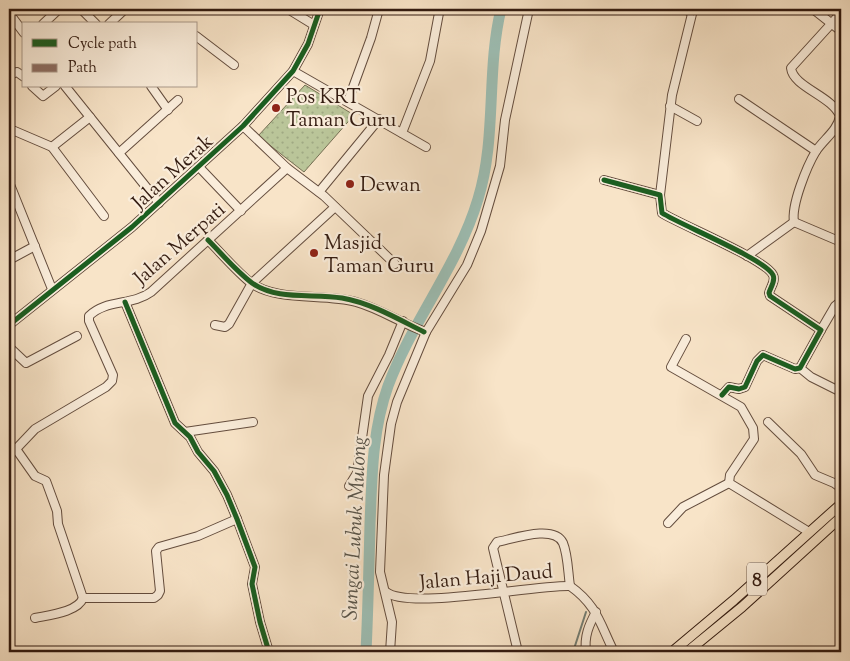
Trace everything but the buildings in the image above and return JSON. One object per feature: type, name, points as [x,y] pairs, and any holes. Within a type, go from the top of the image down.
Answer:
[{"type":"main road","name":"8","points":[[672,652],[739,596],[841,504]]},
{"type":"main road","name":"8","points":[[687,652],[697,649],[841,517]]},
{"type":"main road","points":[[739,596],[746,599],[753,596]]},
{"type":"street","points":[[46,22],[59,9]]},
{"type":"street","points":[[81,9],[94,22]]},
{"type":"street","points":[[112,22],[125,9]]},
{"type":"street","points":[[288,9],[314,25]]},
{"type":"street","name":"Jalan Merak","points":[[9,325],[132,227],[244,126],[293,71],[308,44],[320,9]]},
{"type":"street","points":[[348,101],[372,38],[379,9]]},
{"type":"street","points":[[390,652],[392,622],[380,572],[384,475],[391,424],[405,378],[425,332],[467,265],[481,231],[500,166],[505,120],[530,9]]},
{"type":"street","points":[[813,9],[841,31]]},
{"type":"street","points":[[692,11],[678,63],[670,106],[660,195],[662,213],[747,256],[772,273],[773,283],[769,293],[772,298],[821,330]]},
{"type":"street","points":[[402,133],[430,61],[439,13]]},
{"type":"street","points":[[747,256],[794,222],[796,203],[816,151],[839,123],[840,116],[832,104],[794,76],[791,68],[841,13]]},
{"type":"street","points":[[9,14],[22,30]]},
{"type":"street","points":[[198,38],[234,65]]},
{"type":"street","points":[[293,71],[426,147]]},
{"type":"street","points":[[9,75],[16,72],[22,76]]},
{"type":"street","points":[[34,88],[42,96],[53,88]]},
{"type":"street","points":[[67,88],[159,203]]},
{"type":"street","points":[[152,88],[168,110]]},
{"type":"street","points":[[739,99],[816,151]]},
{"type":"street","points":[[119,153],[178,100]]},
{"type":"street","points":[[670,106],[697,121]]},
{"type":"street","points":[[52,148],[90,117]]},
{"type":"street","points":[[319,192],[379,119]]},
{"type":"street","points":[[244,126],[287,168],[319,192],[395,264]]},
{"type":"street","points":[[10,129],[52,148],[104,216]]},
{"type":"street","points":[[199,167],[240,211]]},
{"type":"street","name":"Jalan Merpati","points":[[12,451],[35,429],[106,387],[112,381],[113,374],[91,326],[90,316],[100,307],[135,300],[151,292],[287,168]]},
{"type":"street","points":[[604,180],[660,195]]},
{"type":"street","points":[[9,182],[52,289]]},
{"type":"street","points":[[216,325],[225,327],[232,320],[252,283],[335,207]]},
{"type":"street","points":[[794,222],[841,242]]},
{"type":"street","points":[[208,240],[252,283],[280,293],[350,300],[425,332]]},
{"type":"street","points":[[9,260],[34,246]]},
{"type":"street","points":[[800,368],[835,306],[841,300]]},
{"type":"street","points":[[125,302],[175,423],[190,437],[198,452],[214,471],[228,495],[238,519],[255,567],[252,584],[269,652]]},
{"type":"street","points":[[349,486],[357,473],[368,396],[405,322]]},
{"type":"street","points":[[9,347],[26,363],[77,336]]},
{"type":"street","points":[[686,339],[670,367],[741,407],[753,428],[754,439],[730,475],[729,483]]},
{"type":"street","points":[[722,395],[729,387],[739,389],[745,387],[756,361],[762,355],[795,368],[800,368],[811,377],[840,389]]},
{"type":"street","points":[[184,432],[253,422]]},
{"type":"street","points":[[768,422],[801,454],[815,475],[834,482],[841,488]]},
{"type":"street","points":[[12,451],[35,476],[46,481],[57,512],[58,524],[83,598],[79,605],[35,618]]},
{"type":"street","points":[[668,523],[683,507],[729,483]]},
{"type":"street","points":[[729,483],[809,532]]},
{"type":"street","points":[[83,598],[154,598],[160,591],[156,551],[158,547],[198,536],[238,519]]},
{"type":"street","points":[[518,652],[494,545],[497,542],[542,533],[557,536],[563,543],[570,586]]},
{"type":"street","name":"Jalan Haji Daud","points":[[386,592],[400,598],[570,586],[588,601],[596,612],[614,652]]},
{"type":"street","points":[[586,652],[585,641],[588,625],[596,612]]},
{"type":"green space","points":[[305,85],[354,115],[304,172],[258,136]]},
{"type":"waterway","name":"Sungai Lubuk Mulong","points":[[366,652],[372,472],[379,420],[388,386],[398,362],[459,247],[478,199],[488,152],[496,32],[501,9]]},
{"type":"waterway","points":[[573,652],[586,612]]},
{"type":"marked path","points":[[692,14],[698,9]]},
{"type":"marked path","points":[[838,391],[841,385]]},
{"type":"cycle path","points":[[9,325],[132,227],[243,126],[293,71],[308,44],[320,9]]},
{"type":"cycle path","points":[[604,180],[660,195],[662,213],[755,260],[767,268],[774,277],[769,293],[770,296],[821,330],[800,368],[795,369],[763,355],[757,361],[745,387],[739,389],[729,387],[722,395]]},
{"type":"cycle path","points":[[208,240],[240,273],[262,289],[284,294],[353,300],[384,312],[424,332]]},
{"type":"cycle path","points":[[125,302],[175,423],[190,437],[198,452],[214,471],[237,519],[255,567],[252,584],[269,652]]},
{"type":"place","name":"Pos KRT Taman Guru","points":[[276,108]]},
{"type":"place","name":"Dewan","points":[[350,184]]},
{"type":"place","name":"Masjid Taman Guru","points":[[314,253]]}]
